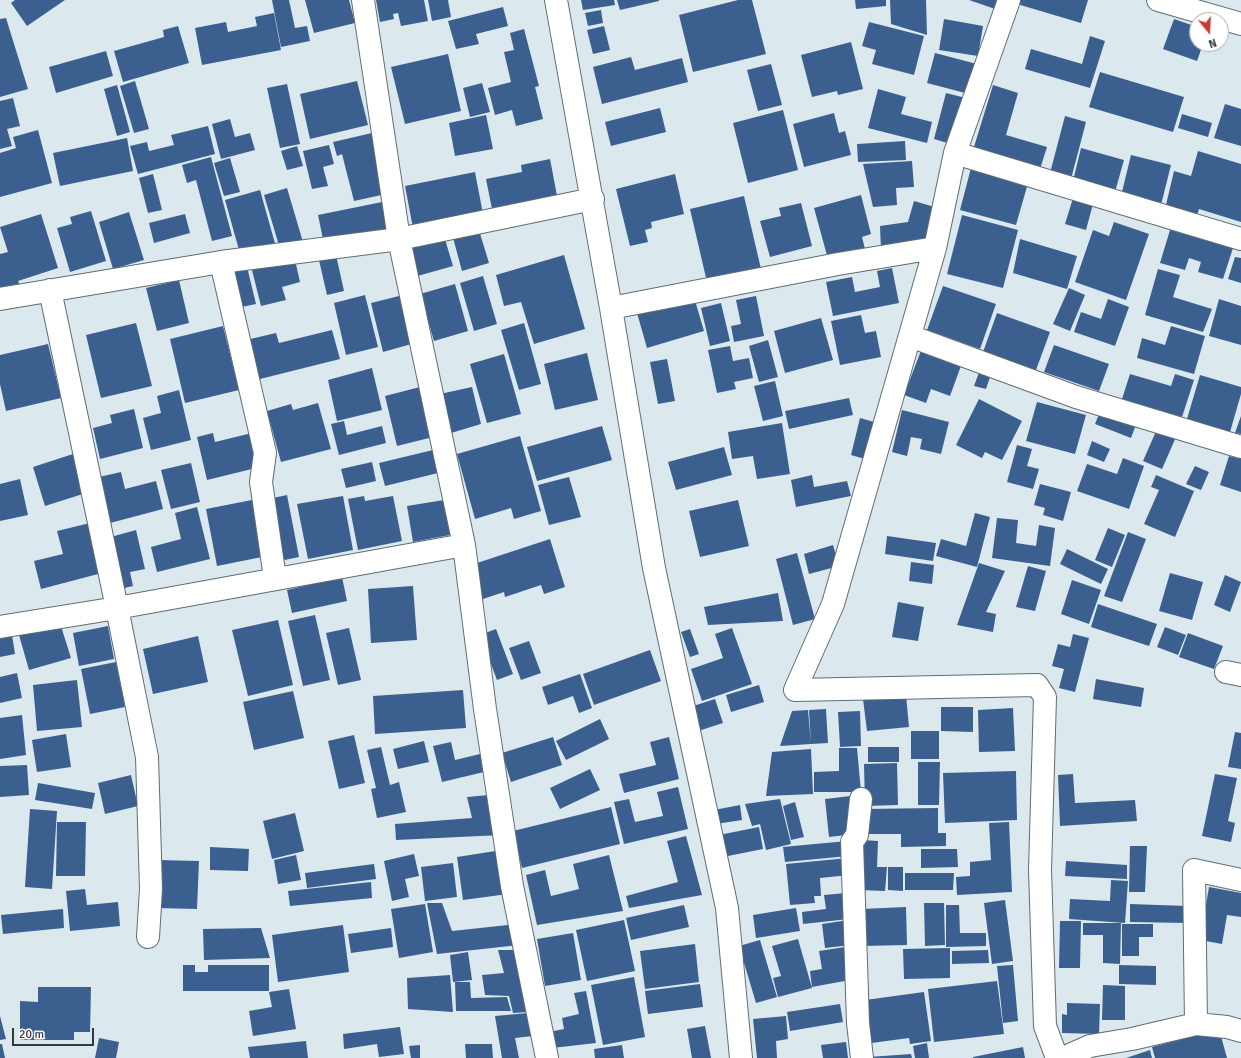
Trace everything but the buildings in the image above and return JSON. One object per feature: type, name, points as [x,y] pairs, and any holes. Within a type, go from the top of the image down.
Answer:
[{"type":"street","points":[[363,0],[399,239],[464,545],[485,710],[512,886],[547,1058]]},
{"type":"street","points":[[556,0],[612,308],[654,568],[728,908],[741,1058]]},
{"type":"street","points":[[1010,0],[955,153],[935,248],[833,604],[795,690],[1038,685],[1045,698],[1040,870],[1045,1026],[1057,1058]]},
{"type":"street","points":[[1158,0],[1241,24]]},
{"type":"street","points":[[955,153],[1241,239]]},
{"type":"street","points":[[0,299],[221,262],[399,239],[593,199]]},
{"type":"street","points":[[612,308],[823,267],[935,248]]},
{"type":"street","points":[[221,262],[265,453],[261,482],[275,578]]},
{"type":"street","points":[[50,290],[147,757],[151,888],[148,937]]},
{"type":"street","points":[[910,336],[1076,397],[1241,447]]},
{"type":"street","points":[[0,627],[117,608],[275,578],[464,545]]},
{"type":"street","points":[[861,799],[857,835],[852,842],[858,1023],[862,1058]]},
{"type":"street","points":[[1196,1024],[1194,870],[1241,880]]},
{"type":"street","points":[[1063,1058],[1090,1046],[1132,1039],[1196,1024],[1227,1027],[1241,1031]]}]
